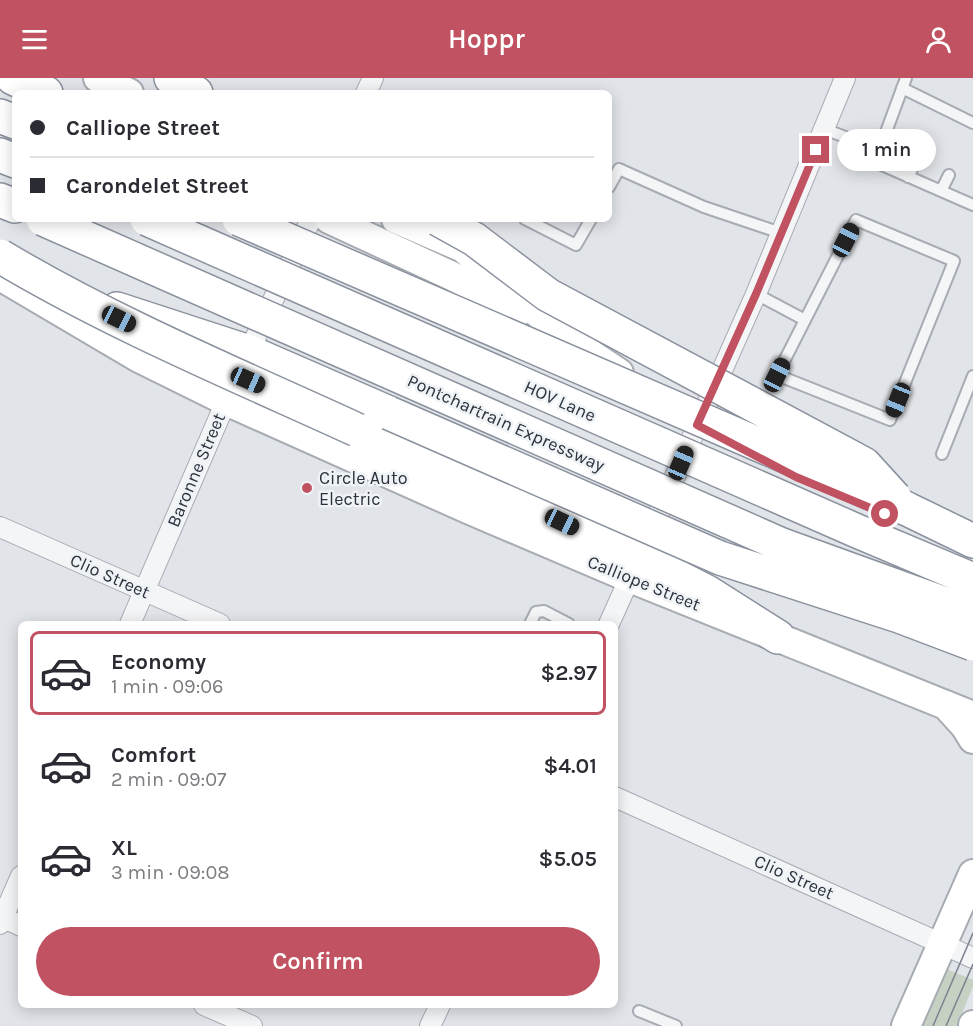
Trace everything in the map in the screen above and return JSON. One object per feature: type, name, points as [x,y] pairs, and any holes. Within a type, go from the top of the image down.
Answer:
[{"type":"highway","points":[[13,78],[39,90]]},
{"type":"highway","points":[[171,78],[190,90]]},
{"type":"highway","name":"Pontchartrain Expressway","points":[[51,222],[782,545],[973,614]]},
{"type":"highway","name":"HOV Lane","points":[[154,222],[846,527],[973,580]]},
{"type":"highway","points":[[246,222],[905,508],[973,541]]},
{"type":"highway","points":[[443,222],[474,239],[548,295],[864,464],[905,508]]},
{"type":"highway","points":[[0,256],[55,288],[204,361],[485,488],[635,568],[707,592],[778,637]]},
{"type":"highway","points":[[0,275],[141,316],[249,352],[720,558],[899,616],[973,644]]},
{"type":"street","points":[[98,78],[123,90]]},
{"type":"street","points":[[610,621],[756,294],[845,78]]},
{"type":"street","name":"Baronne Street","points":[[131,621],[226,401],[310,222]]},
{"type":"street","points":[[335,222],[452,276],[564,337],[697,425],[796,477],[973,552]]},
{"type":"street","points":[[403,222],[463,248],[564,337]]},
{"type":"street","name":"Calliope Street","points":[[0,275],[139,358],[226,401],[460,505],[635,568]]},
{"type":"street","name":"Clio Street","points":[[0,527],[213,621]]},
{"type":"street","points":[[778,637],[973,716]]},
{"type":"street","points":[[945,704],[965,726],[973,739]]},
{"type":"street","name":"Clio Street","points":[[618,798],[973,958]]},
{"type":"street","points":[[906,1026],[973,874]]},
{"type":"street","points":[[6,921],[18,885]]},
{"type":"street","points":[[211,1008],[252,1026]]},
{"type":"street","points":[[430,1026],[439,1008]]},
{"type":"lane","points":[[972,129],[940,113],[904,83],[875,162],[973,205]]},
{"type":"lane","points":[[824,129],[880,150]]},
{"type":"lane","points":[[908,177],[918,158]]},
{"type":"lane","points":[[612,182],[620,169],[704,207],[781,233]]},
{"type":"lane","points":[[941,191],[949,175]]},
{"type":"lane","points":[[856,220],[954,261],[890,420],[777,375],[805,320],[856,220]]},
{"type":"lane","points":[[531,222],[576,244],[589,222]]},
{"type":"lane","points":[[756,294],[805,320]]},
{"type":"lane","points":[[942,454],[973,376]]},
{"type":"lane","points":[[532,621],[536,612],[544,611],[563,621]]},
{"type":"lane","points":[[639,1011],[676,1026]]},
{"type":"green space","points":[[944,968],[973,980],[973,986],[957,1026],[919,1026]]},
{"type":"tram line","points":[[933,1026],[973,933]]},
{"type":"tram line","points":[[946,1026],[973,964]]},
{"type":"place","name":"Circle Auto Electric","points":[[307,488]]},
{"type":"route","points":[[816,150],[756,294],[697,425],[796,477],[885,514]]}]
